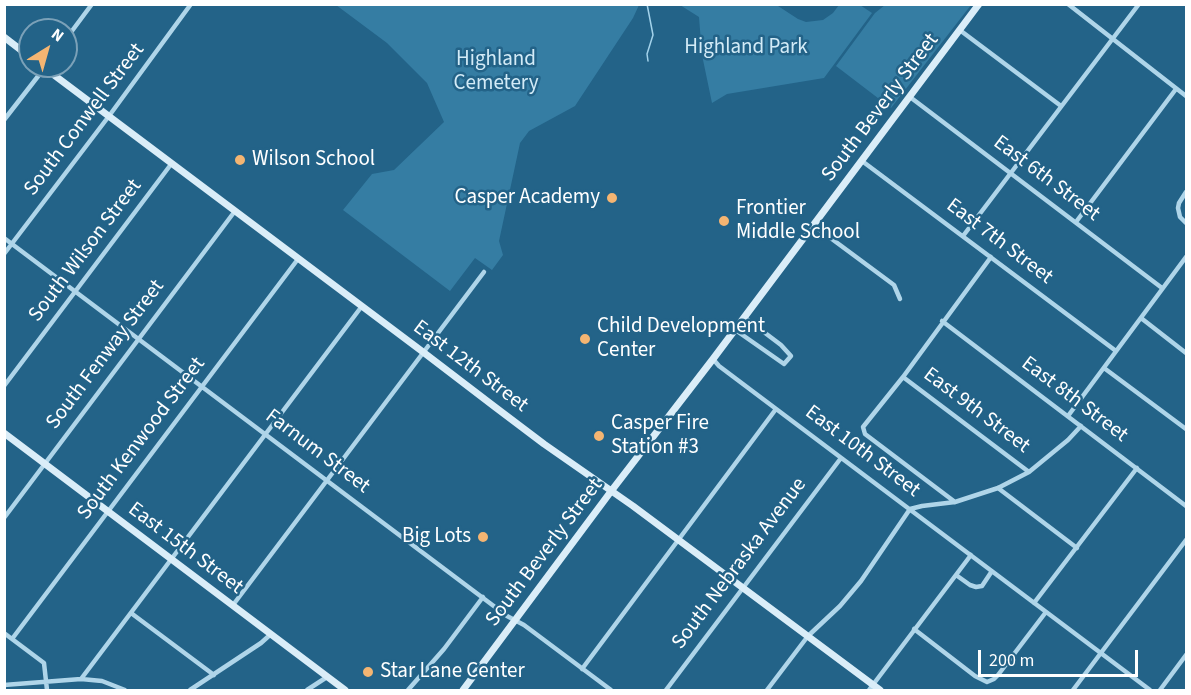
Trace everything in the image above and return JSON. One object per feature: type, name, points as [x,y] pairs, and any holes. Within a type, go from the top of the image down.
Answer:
[{"type":"main road","name":"South Beverly Street","points":[[463,690],[961,31],[979,4]]},
{"type":"main road","points":[[4,37],[18,48]]},
{"type":"main road","name":"East 12th Street","points":[[59,78],[544,444],[612,490],[744,587],[871,688],[880,690]]},
{"type":"main road","name":"East 15th Street","points":[[4,433],[345,690]]},
{"type":"street","points":[[78,23],[92,4]]},
{"type":"street","name":"South Conwell Street","points":[[4,254],[191,4]]},
{"type":"street","points":[[1068,4],[1186,96]]},
{"type":"street","points":[[963,236],[1139,4]]},
{"type":"street","points":[[961,31],[1061,106]]},
{"type":"street","points":[[4,120],[36,78]]},
{"type":"street","points":[[1076,222],[1176,88]]},
{"type":"street","name":"East 6th Street","points":[[910,97],[1162,288]]},
{"type":"street","name":"East 7th Street","points":[[862,161],[1116,351]]},
{"type":"street","name":"South Wilson Street","points":[[4,386],[172,163]]},
{"type":"street","points":[[1186,192],[1178,208],[1180,217],[1186,223]]},
{"type":"street","name":"South Fenway Street","points":[[4,519],[235,211]]},
{"type":"street","points":[[813,225],[894,285],[900,299]]},
{"type":"street","name":"Farnum Street","points":[[4,238],[483,597],[611,690]]},
{"type":"street","points":[[955,502],[865,434],[863,428],[991,257]]},
{"type":"street","points":[[1068,416],[1186,257]]},
{"type":"street","name":"South Kenwood Street","points":[[12,639],[298,259]]},
{"type":"street","points":[[1180,266],[1186,270]]},
{"type":"street","points":[[233,605],[484,272]]},
{"type":"street","points":[[81,679],[362,306]]},
{"type":"street","points":[[734,329],[784,364],[791,356],[781,345],[744,316]]},
{"type":"street","points":[[1141,318],[1186,353]]},
{"type":"street","name":"East 8th Street","points":[[942,321],[1186,506]]},
{"type":"street","name":"East 10th Street","points":[[713,359],[719,366],[1150,690]]},
{"type":"street","points":[[1104,368],[1186,429]]},
{"type":"street","name":"East 9th Street","points":[[903,377],[1029,472]]},
{"type":"street","points":[[582,669],[777,409]]},
{"type":"street","points":[[767,690],[808,636],[840,606],[861,581],[910,509],[955,502],[998,488],[1029,472],[1081,426]]},
{"type":"street","name":"South Nebraska Avenue","points":[[666,690],[841,458]]},
{"type":"street","points":[[1034,603],[1137,468]]},
{"type":"street","points":[[998,488],[1077,548]]},
{"type":"street","points":[[1073,690],[1186,540]]},
{"type":"street","points":[[1180,548],[1186,553]]},
{"type":"street","points":[[871,688],[971,555]]},
{"type":"street","points":[[956,575],[976,587],[982,586],[992,571]]},
{"type":"street","points":[[408,690],[444,649],[483,597]]},
{"type":"street","points":[[914,629],[975,676],[987,682],[998,675],[1046,612]]},
{"type":"street","points":[[131,613],[214,675]]},
{"type":"street","points":[[4,633],[44,663],[47,690]]},
{"type":"street","points":[[190,690],[271,634]]},
{"type":"street","points":[[1160,690],[1186,655]]},
{"type":"street","points":[[307,690],[327,677]]},
{"type":"street","points":[[4,685],[81,679],[102,681],[125,690]]},
{"type":"green space","name":"Highland Cemetery","points":[[336,5],[639,5],[633,18],[575,106],[529,131],[520,143],[499,241],[503,255],[492,270],[475,258],[450,291],[343,210],[372,174],[394,170],[444,122],[427,83],[387,43]]},
{"type":"green space","name":"Highland Park","points":[[680,5],[778,5],[806,22],[823,20],[839,5],[860,5],[872,13],[824,78],[727,94],[712,103],[702,55],[699,17]]},
{"type":"green space","name":"Highland Park","points":[[885,5],[971,5],[891,108],[836,66],[875,13]]},
{"type":"waterway","points":[[647,4],[653,35],[647,54],[648,61]]},
{"type":"place","name":"Wilson School","points":[[240,160]]},
{"type":"place","name":"Casper Academy","points":[[612,198]]},
{"type":"place","name":"Frontier Middle School","points":[[724,221]]},
{"type":"place","name":"Child Development Center","points":[[585,339]]},
{"type":"place","name":"Casper Fire Station #3","points":[[599,436]]},
{"type":"place","name":"Big Lots","points":[[483,537]]},
{"type":"place","name":"Star Lane Center","points":[[368,672]]}]
